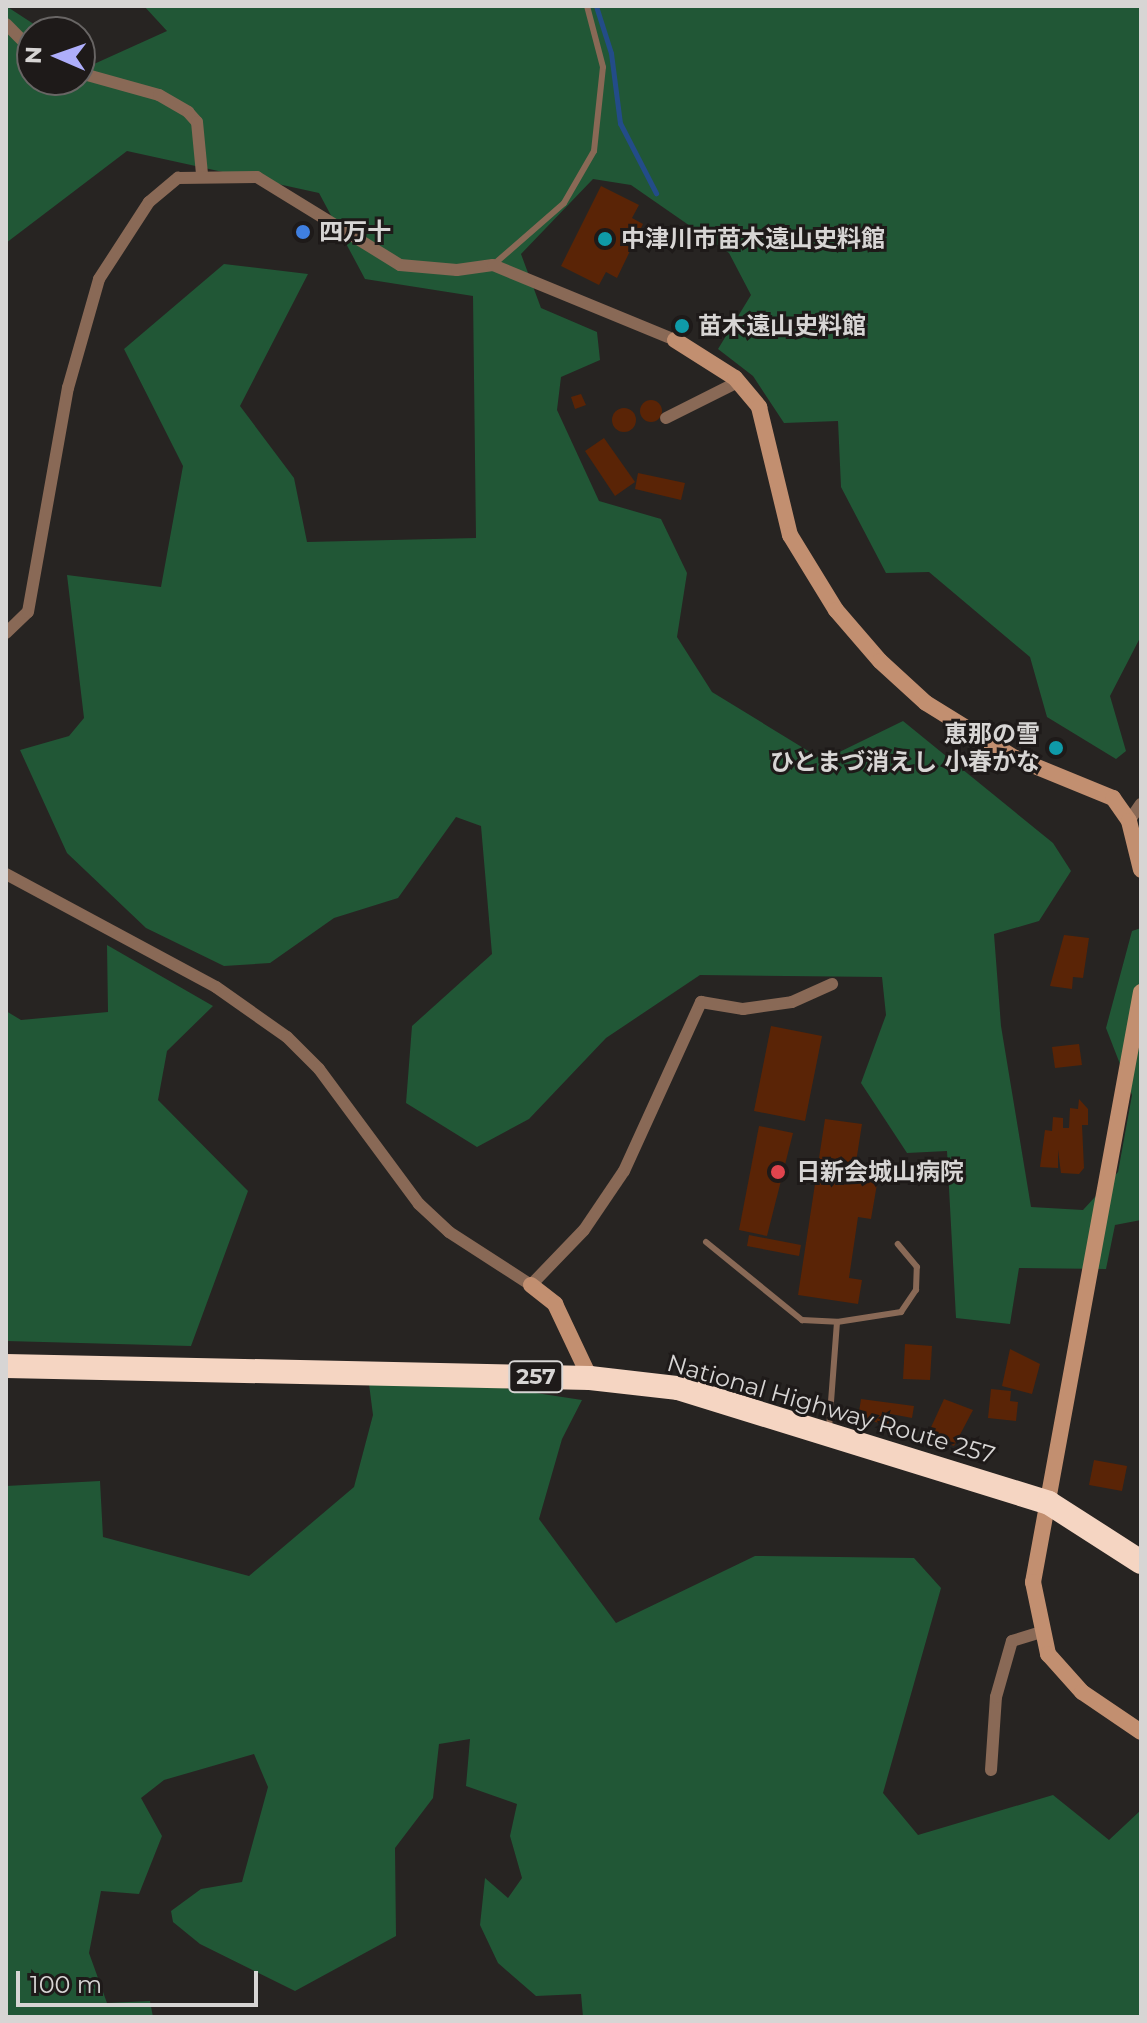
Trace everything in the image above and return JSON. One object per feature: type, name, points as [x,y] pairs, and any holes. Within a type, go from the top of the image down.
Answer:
[{"type":"highway","name":"National Highway Route 257","points":[[6,1366],[590,1378],[678,1388],[1049,1503],[1141,1562]]},
{"type":"street","points":[[96,77],[159,95],[188,112],[197,122],[202,174]]},
{"type":"street","points":[[6,633],[28,612],[68,388],[99,279],[149,202],[178,178],[202,174],[257,177],[400,265],[457,270],[493,265],[675,340],[738,382],[768,429],[790,535],[836,610],[880,661],[926,703],[1015,758],[1113,798],[1129,821],[1141,870]]},
{"type":"street","points":[[666,418],[738,382]]},
{"type":"street","points":[[1129,821],[1141,804]]},
{"type":"street","points":[[6,874],[216,987],[287,1037],[319,1069],[419,1204],[449,1232],[555,1304],[590,1378]]},
{"type":"street","points":[[531,1285],[584,1230],[624,1171],[701,1002],[743,1009],[792,1002],[832,984]]},
{"type":"street","points":[[1141,992],[1033,1582],[1039,1633],[1063,1674],[1141,1732]]},
{"type":"street","points":[[991,1770],[996,1697],[1012,1641],[1039,1633]]},
{"type":"lane","points":[[493,265],[564,203],[594,151],[603,67],[587,6]]},
{"type":"lane","points":[[706,1242],[802,1320],[837,1322],[901,1312],[916,1290],[917,1267],[898,1244]]},
{"type":"lane","points":[[828,1433],[837,1322]]},
{"type":"green space","points":[[6,6],[21,16],[16,16],[16,96],[96,96],[96,63],[167,31],[144,6],[1141,6],[1141,636],[1110,696],[1126,751],[1116,759],[1047,717],[1030,657],[929,572],[886,573],[841,487],[838,421],[784,423],[753,376],[718,349],[751,295],[729,253],[631,185],[593,179],[521,254],[541,308],[597,332],[600,360],[561,377],[557,410],[599,501],[661,519],[687,573],[677,637],[712,692],[823,760],[903,721],[1053,843],[1071,871],[1039,921],[994,934],[1001,1026],[1031,1207],[1083,1210],[1118,1172],[1132,1095],[1106,1028],[1132,931],[1141,928],[1141,1220],[1115,1225],[1106,1269],[1019,1268],[1010,1324],[956,1318],[947,1151],[907,1153],[861,1083],[886,1015],[882,977],[700,975],[606,1038],[529,1119],[477,1147],[406,1103],[412,1026],[492,954],[481,826],[456,817],[398,898],[334,918],[270,963],[224,966],[146,928],[67,853],[20,750],[69,736],[84,718],[67,575],[161,587],[183,466],[124,349],[224,264],[308,274],[240,406],[294,478],[307,542],[476,538],[473,296],[365,279],[319,193],[127,151],[6,243]]},
{"type":"green space","points":[[107,945],[213,1006],[167,1051],[158,1100],[248,1191],[191,1346],[6,1341],[6,1011],[21,1020],[108,1012]]},
{"type":"green space","points":[[369,1384],[483,1385],[582,1400],[562,1439],[539,1519],[616,1623],[755,1556],[914,1558],[941,1588],[883,1793],[918,1835],[1053,1795],[1109,1840],[1141,1810],[1141,2017],[583,2017],[581,1994],[536,1996],[498,1963],[480,1925],[485,1878],[508,1898],[522,1878],[510,1836],[517,1804],[466,1786],[470,1739],[439,1744],[433,1798],[395,1848],[396,1936],[295,1991],[200,1944],[173,1922],[171,1911],[201,1889],[242,1882],[268,1787],[254,1754],[164,1780],[141,1798],[162,1836],[139,1894],[101,1891],[89,1953],[107,2003],[150,2001],[153,2017],[6,2017],[6,1486],[100,1481],[103,1537],[249,1576],[354,1487],[373,1415]]},
{"type":"building","points":[[601,186],[639,205],[632,218],[643,224],[617,278],[606,272],[599,285],[561,266]]},
{"type":"building","points":[[581,394],[586,405],[575,409],[571,397]]},
{"type":"building","points":[[651,400],[659,403],[662,411],[659,419],[651,422],[643,419],[640,411],[643,403]]},
{"type":"building","points":[[624,408],[632,412],[636,420],[632,428],[624,432],[616,428],[612,420],[616,412]]},
{"type":"building","points":[[604,438],[635,482],[615,496],[585,451]]},
{"type":"building","points":[[638,473],[685,483],[681,500],[635,489]]},
{"type":"building","points":[[1064,935],[1089,938],[1083,978],[1073,977],[1072,989],[1050,986]]},
{"type":"building","points":[[771,1026],[822,1036],[805,1121],[754,1111]]},
{"type":"building","points":[[1079,1044],[1082,1065],[1055,1068],[1052,1047]]},
{"type":"building","points":[[1079,1099],[1088,1109],[1088,1125],[1082,1125],[1084,1168],[1079,1174],[1061,1173],[1058,1150],[1058,1168],[1040,1167],[1045,1130],[1052,1131],[1053,1117],[1063,1118],[1063,1128],[1069,1128],[1070,1108],[1078,1109]]},
{"type":"building","points":[[825,1119],[862,1124],[854,1175],[878,1178],[871,1219],[858,1217],[849,1278],[862,1280],[858,1304],[798,1295]]},
{"type":"building","points":[[759,1126],[793,1133],[767,1236],[739,1230]]},
{"type":"building","points":[[749,1235],[801,1245],[799,1256],[747,1246]]},
{"type":"building","points":[[905,1344],[932,1346],[930,1380],[903,1379]]},
{"type":"building","points":[[1010,1349],[1040,1364],[1032,1394],[1002,1386]]},
{"type":"building","points":[[991,1389],[1011,1391],[1010,1401],[1018,1402],[1016,1421],[988,1418]]},
{"type":"building","points":[[861,1399],[914,1406],[912,1418],[891,1414],[888,1425],[858,1418]]},
{"type":"building","points":[[944,1399],[973,1410],[954,1446],[927,1436]]},
{"type":"building","points":[[1094,1460],[1127,1466],[1122,1491],[1089,1485]]},
{"type":"waterway","points":[[596,6],[611,53],[620,123],[656,193]]},
{"type":"place","name":"四万十","points":[[303,232]]},
{"type":"place","name":"中津川市苗木遠山史料館","points":[[605,239]]},
{"type":"place","name":"苗木遠山史料館","points":[[682,326]]},
{"type":"place","name":"恵那の雪 ひとまづ消えし 小春かな","points":[[1056,748]]},
{"type":"place","name":"日新会城山病院","points":[[778,1172]]}]
